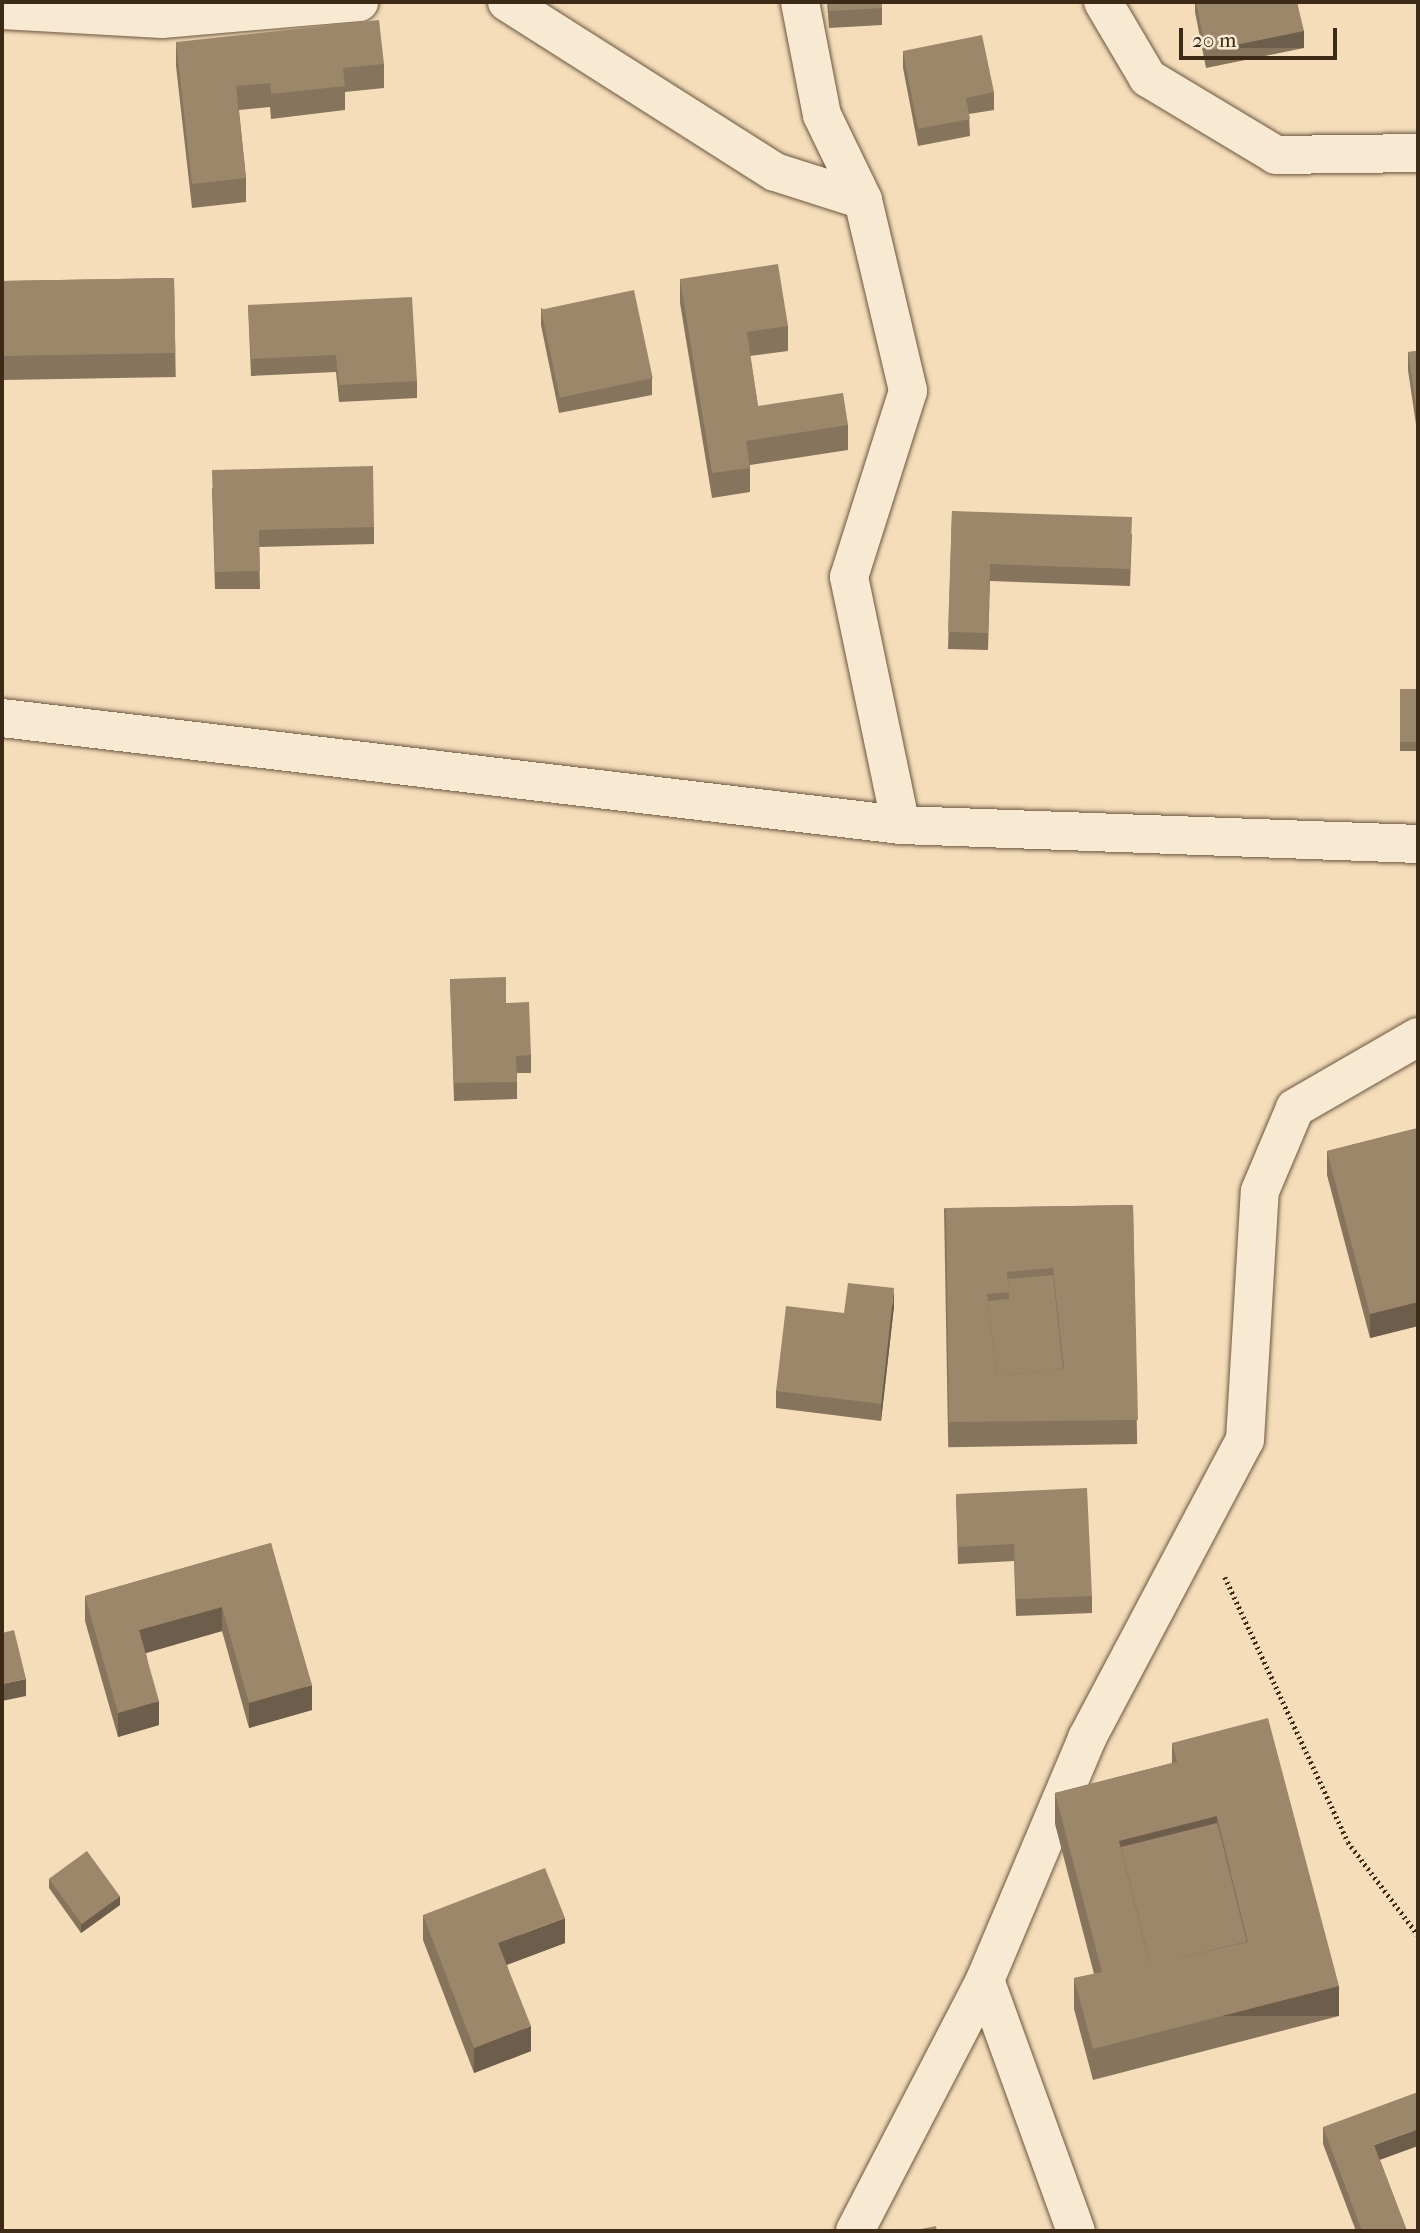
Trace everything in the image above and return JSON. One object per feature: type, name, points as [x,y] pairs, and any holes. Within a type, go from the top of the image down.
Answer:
[{"type":"street","points":[[2,10],[162,19],[359,2]]},
{"type":"street","points":[[507,2],[775,172],[863,200]]},
{"type":"street","points":[[800,2],[822,115],[863,200],[908,391],[849,577],[901,825]]},
{"type":"street","points":[[1103,2],[1148,78],[1276,155],[1418,153]]},
{"type":"street","points":[[2,718],[901,825],[1418,844]]},
{"type":"street","points":[[855,2231],[985,1980],[1087,1738],[1245,1440],[1261,1191],[1296,1108],[1418,1037]]},
{"type":"street","points":[[985,1980],[1076,2231]]},
{"type":"path","points":[[1201,1523],[1348,1842],[1418,1935]]},
{"type":"building","points":[[828,2],[882,2],[882,8],[829,11]]},
{"type":"building","points":[[1196,2],[1297,2],[1304,31],[1206,51]]},
{"type":"building","points":[[379,20],[384,64],[343,68],[345,86],[271,94],[270,83],[236,86],[246,178],[192,184],[176,42]]},
{"type":"building","points":[[982,35],[994,92],[966,98],[970,119],[918,129],[903,51]]},
{"type":"building","points":[[778,264],[788,326],[747,332],[758,406],[843,393],[848,425],[746,441],[750,468],[712,473],[680,279]]},
{"type":"building","points":[[174,278],[175,353],[3,356],[2,281]]},
{"type":"building","points":[[634,290],[653,378],[560,398],[541,310]]},
{"type":"building","points":[[412,297],[417,381],[339,385],[336,355],[251,359],[248,305]]},
{"type":"building","points":[[1418,351],[1418,421],[1408,352]]},
{"type":"building","points":[[373,466],[374,527],[259,530],[260,571],[215,572],[212,470]]},
{"type":"building","points":[[952,511],[1132,517],[1130,569],[990,564],[988,633],[948,632]]},
{"type":"building","points":[[1400,689],[1418,689],[1418,742],[1400,742]]},
{"type":"building","points":[[506,977],[506,1003],[529,1002],[531,1055],[516,1056],[517,1082],[454,1083],[450,979]]},
{"type":"building","points":[[1418,1128],[1418,1302],[1370,1314],[1327,1151]]},
{"type":"building","points":[[1133,1205],[1138,1420],[949,1422],[946,1208]],"holes":[[[1053,1268],[1064,1369],[997,1376],[987,1294],[1009,1292],[1007,1272]]]},
{"type":"building","points":[[1053,1275],[1063,1369],[997,1376],[988,1301],[1009,1299],[1008,1279]]},
{"type":"building","points":[[848,1283],[894,1288],[881,1404],[776,1391],[786,1306],[844,1313]]},
{"type":"building","points":[[1087,1488],[1092,1596],[1016,1599],[1014,1544],[958,1547],[956,1494]]},
{"type":"building","points":[[271,1543],[312,1685],[249,1703],[222,1607],[139,1630],[159,1701],[118,1713],[85,1596]]},
{"type":"building","points":[[14,1630],[26,1679],[2,1684],[2,1633]]},
{"type":"building","points":[[1268,1718],[1339,1986],[1093,2049],[1074,1978],[1102,1972],[1055,1793],[1177,1762],[1172,1743]],"holes":[[[1217,1816],[1248,1942],[1150,1965],[1119,1841]]]},
{"type":"building","points":[[1217,1823],[1247,1941],[1150,1965],[1121,1847]]},
{"type":"building","points":[[87,1851],[120,1896],[82,1924],[49,1879]]},
{"type":"building","points":[[545,1868],[565,1918],[498,1943],[531,2026],[474,2048],[423,1915]]},
{"type":"building","points":[[1418,2092],[1418,2129],[1374,2145],[1407,2231],[1362,2231],[1323,2127]]},
{"type":"building","points":[[936,2226],[937,2231],[911,2231]]}]
